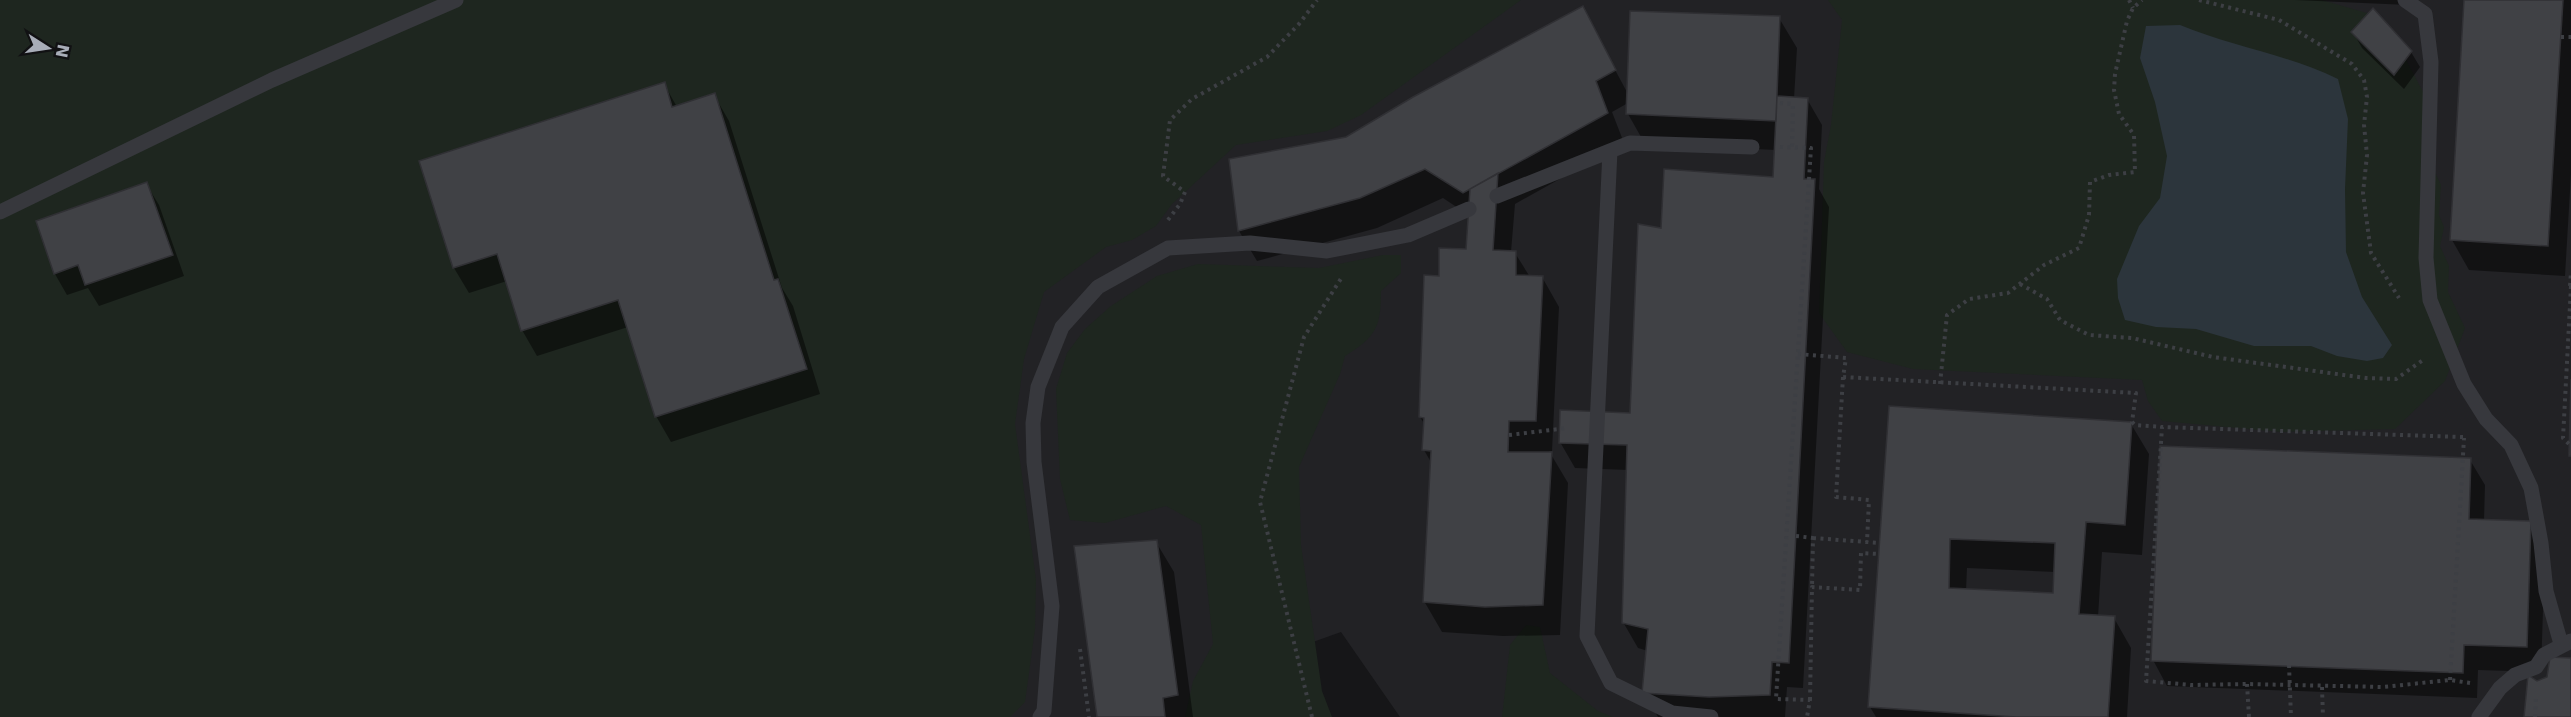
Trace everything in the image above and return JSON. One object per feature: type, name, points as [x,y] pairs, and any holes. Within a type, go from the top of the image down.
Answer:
[{"type":"lane","points":[[0,212],[272,80],[456,0]]},
{"type":"lane","points":[[2405,0],[2425,14],[2431,62],[2426,258],[2430,300],[2464,384],[2486,419],[2511,445],[2531,488],[2541,543],[2546,591],[2566,643],[2544,655],[2536,667],[2515,675],[2500,688],[2479,717]]},
{"type":"lane","points":[[1497,196],[1630,143],[1752,147]]},
{"type":"lane","points":[[1610,152],[1587,636],[1611,683],[1672,713],[1711,717]]},
{"type":"lane","points":[[1040,717],[1044,711],[1052,606],[1034,462],[1033,423],[1038,387],[1062,327],[1098,287],[1167,248],[1250,243],[1327,251],[1408,236],[1469,209]]},
{"type":"path","points":[[1180,204],[1185,192],[1163,176],[1170,120],[1192,99],[1267,57],[1299,24],[1317,0]]},
{"type":"path","points":[[2129,0],[2133,8]]},
{"type":"path","points":[[1940,384],[1947,315],[1969,299],[2008,293],[2044,265],[2079,248],[2089,214],[2090,182],[2136,172],[2134,135],[2119,114],[2114,90],[2119,52],[2133,8],[2142,0]]},
{"type":"path","points":[[2199,0],[2279,20],[2352,64],[2364,80],[2367,97],[2364,125],[2367,155],[2363,193],[2372,253],[2404,306]]},
{"type":"path","points":[[2561,37],[2571,37]]},
{"type":"path","points":[[1780,103],[1793,104],[1792,147]]},
{"type":"path","points":[[1752,147],[1811,148],[1776,699],[1810,700]]},
{"type":"path","points":[[1312,717],[1260,502],[1304,337],[1364,244]]},
{"type":"path","points":[[2571,272],[2563,438],[2571,446]]},
{"type":"path","points":[[2020,284],[2047,299],[2060,320],[2089,335],[2132,338],[2213,357],[2366,378],[2396,379],[2424,359],[2425,351]]},
{"type":"path","points":[[1798,354],[1846,358],[1836,496],[1869,500],[1867,542]]},
{"type":"path","points":[[1843,377],[2136,393],[2132,422],[2135,425],[2464,437],[2450,680]]},
{"type":"path","points":[[2162,427],[2146,681],[2191,685],[2383,687],[2450,680],[2500,688]]},
{"type":"path","points":[[1796,536],[1880,543]]},
{"type":"path","points":[[1807,717],[1810,700],[1813,538]]},
{"type":"path","points":[[1812,587],[1860,590],[1861,553],[1879,554]]},
{"type":"path","points":[[2289,665],[2291,717]]},
{"type":"path","points":[[2247,684],[2249,717]]},
{"type":"path","points":[[2322,687],[2323,717]]},
{"type":"path","points":[[1086,688],[1089,717]]},
{"type":"shaded area","points":[[0,0],[1521,0],[1361,115],[1327,131],[1236,145],[1172,204],[1156,226],[1132,240],[1106,247],[1044,292],[1024,359],[1015,424],[1036,580],[1035,629],[1025,702],[1010,717],[0,717]]},
{"type":"shaded area","points":[[1156,0],[2571,0],[2571,717],[1400,717],[1341,632],[1262,660],[1274,717],[433,717]]},
{"type":"shaded area","points":[[1828,0],[2322,0],[2367,13],[2404,56],[2431,107],[2423,147],[2441,185],[2439,215],[2444,227],[2440,246],[2449,266],[2448,292],[2465,328],[2445,381],[2395,429],[2281,432],[2162,421],[2148,401],[2142,380],[1913,369],[1847,352],[1819,313],[1824,162],[1831,125],[1842,20]]},
{"type":"shaded area","points":[[2180,25],[2299,63],[2338,79],[2348,119],[2345,189],[2346,252],[2362,297],[2392,345],[2383,358],[2367,361],[2337,356],[2311,346],[2254,346],[2196,329],[2156,327],[2125,320],[2118,298],[2117,279],[2139,226],[2160,198],[2167,156],[2155,102],[2140,58],[2146,26]]},
{"type":"shaded area","points":[[1383,255],[1401,255],[1401,273],[1381,291],[1380,314],[1375,330],[1364,343],[1345,356],[1340,374],[1299,467],[1301,545],[1322,691],[1332,717],[1185,717],[1193,681],[1213,644],[1201,525],[1166,506],[1105,523],[1070,520],[1060,479],[1056,389],[1067,353],[1085,329],[1111,306],[1157,276],[1198,264],[1319,268]]},
{"type":"shaded area","points":[[1526,625],[1540,627],[1550,673],[1598,711],[1613,717],[1502,717],[1510,645]]},
{"type":"building","points":[[2464,0],[2563,0],[2548,246],[2450,240]]},
{"type":"building","points":[[1583,6],[1616,70],[1596,81],[1608,113],[1463,193],[1425,169],[1360,198],[1238,231],[1229,159],[1346,137],[1413,97]]},
{"type":"building","points":[[2373,8],[2412,51],[2394,75],[2351,32]]},
{"type":"building","points":[[1630,11],[1780,16],[1776,121],[1626,114]]},
{"type":"building","points":[[665,82],[672,107],[715,93],[774,280],[778,279],[807,369],[655,417],[618,300],[521,331],[497,254],[453,268],[419,161]]},
{"type":"building","points":[[1777,96],[1808,98],[1804,179],[1815,179],[1789,663],[1772,662],[1770,695],[1709,697],[1642,693],[1648,629],[1622,623],[1627,445],[1559,443],[1560,410],[1630,413],[1638,224],[1661,228],[1664,169],[1773,177]]},
{"type":"building","points":[[1498,173],[1493,250],[1516,251],[1516,275],[1543,276],[1536,421],[1509,421],[1508,452],[1552,452],[1543,605],[1485,607],[1423,602],[1431,451],[1422,450],[1424,418],[1419,417],[1424,275],[1439,276],[1439,248],[1466,249],[1470,189]]},
{"type":"building","points":[[147,182],[173,255],[85,285],[78,265],[54,274],[36,221]]},
{"type":"building","points":[[2571,379],[2571,456],[2569,456]]},
{"type":"building","points":[[1889,406],[2132,422],[2125,525],[2086,522],[2079,614],[2115,616],[2108,717],[2016,717],[1868,707]],"holes":[[[1950,539],[2055,543],[2053,593],[1949,588]]]},
{"type":"building","points":[[2160,446],[2471,458],[2469,519],[2531,521],[2527,647],[2464,645],[2463,673],[2151,661]]},
{"type":"building","points":[[1157,540],[1178,695],[1163,698],[1165,717],[1097,717],[1074,546]]},
{"type":"building","points":[[2550,657],[2571,658],[2571,717],[2524,717],[2528,675],[2537,681],[2547,677]]}]
